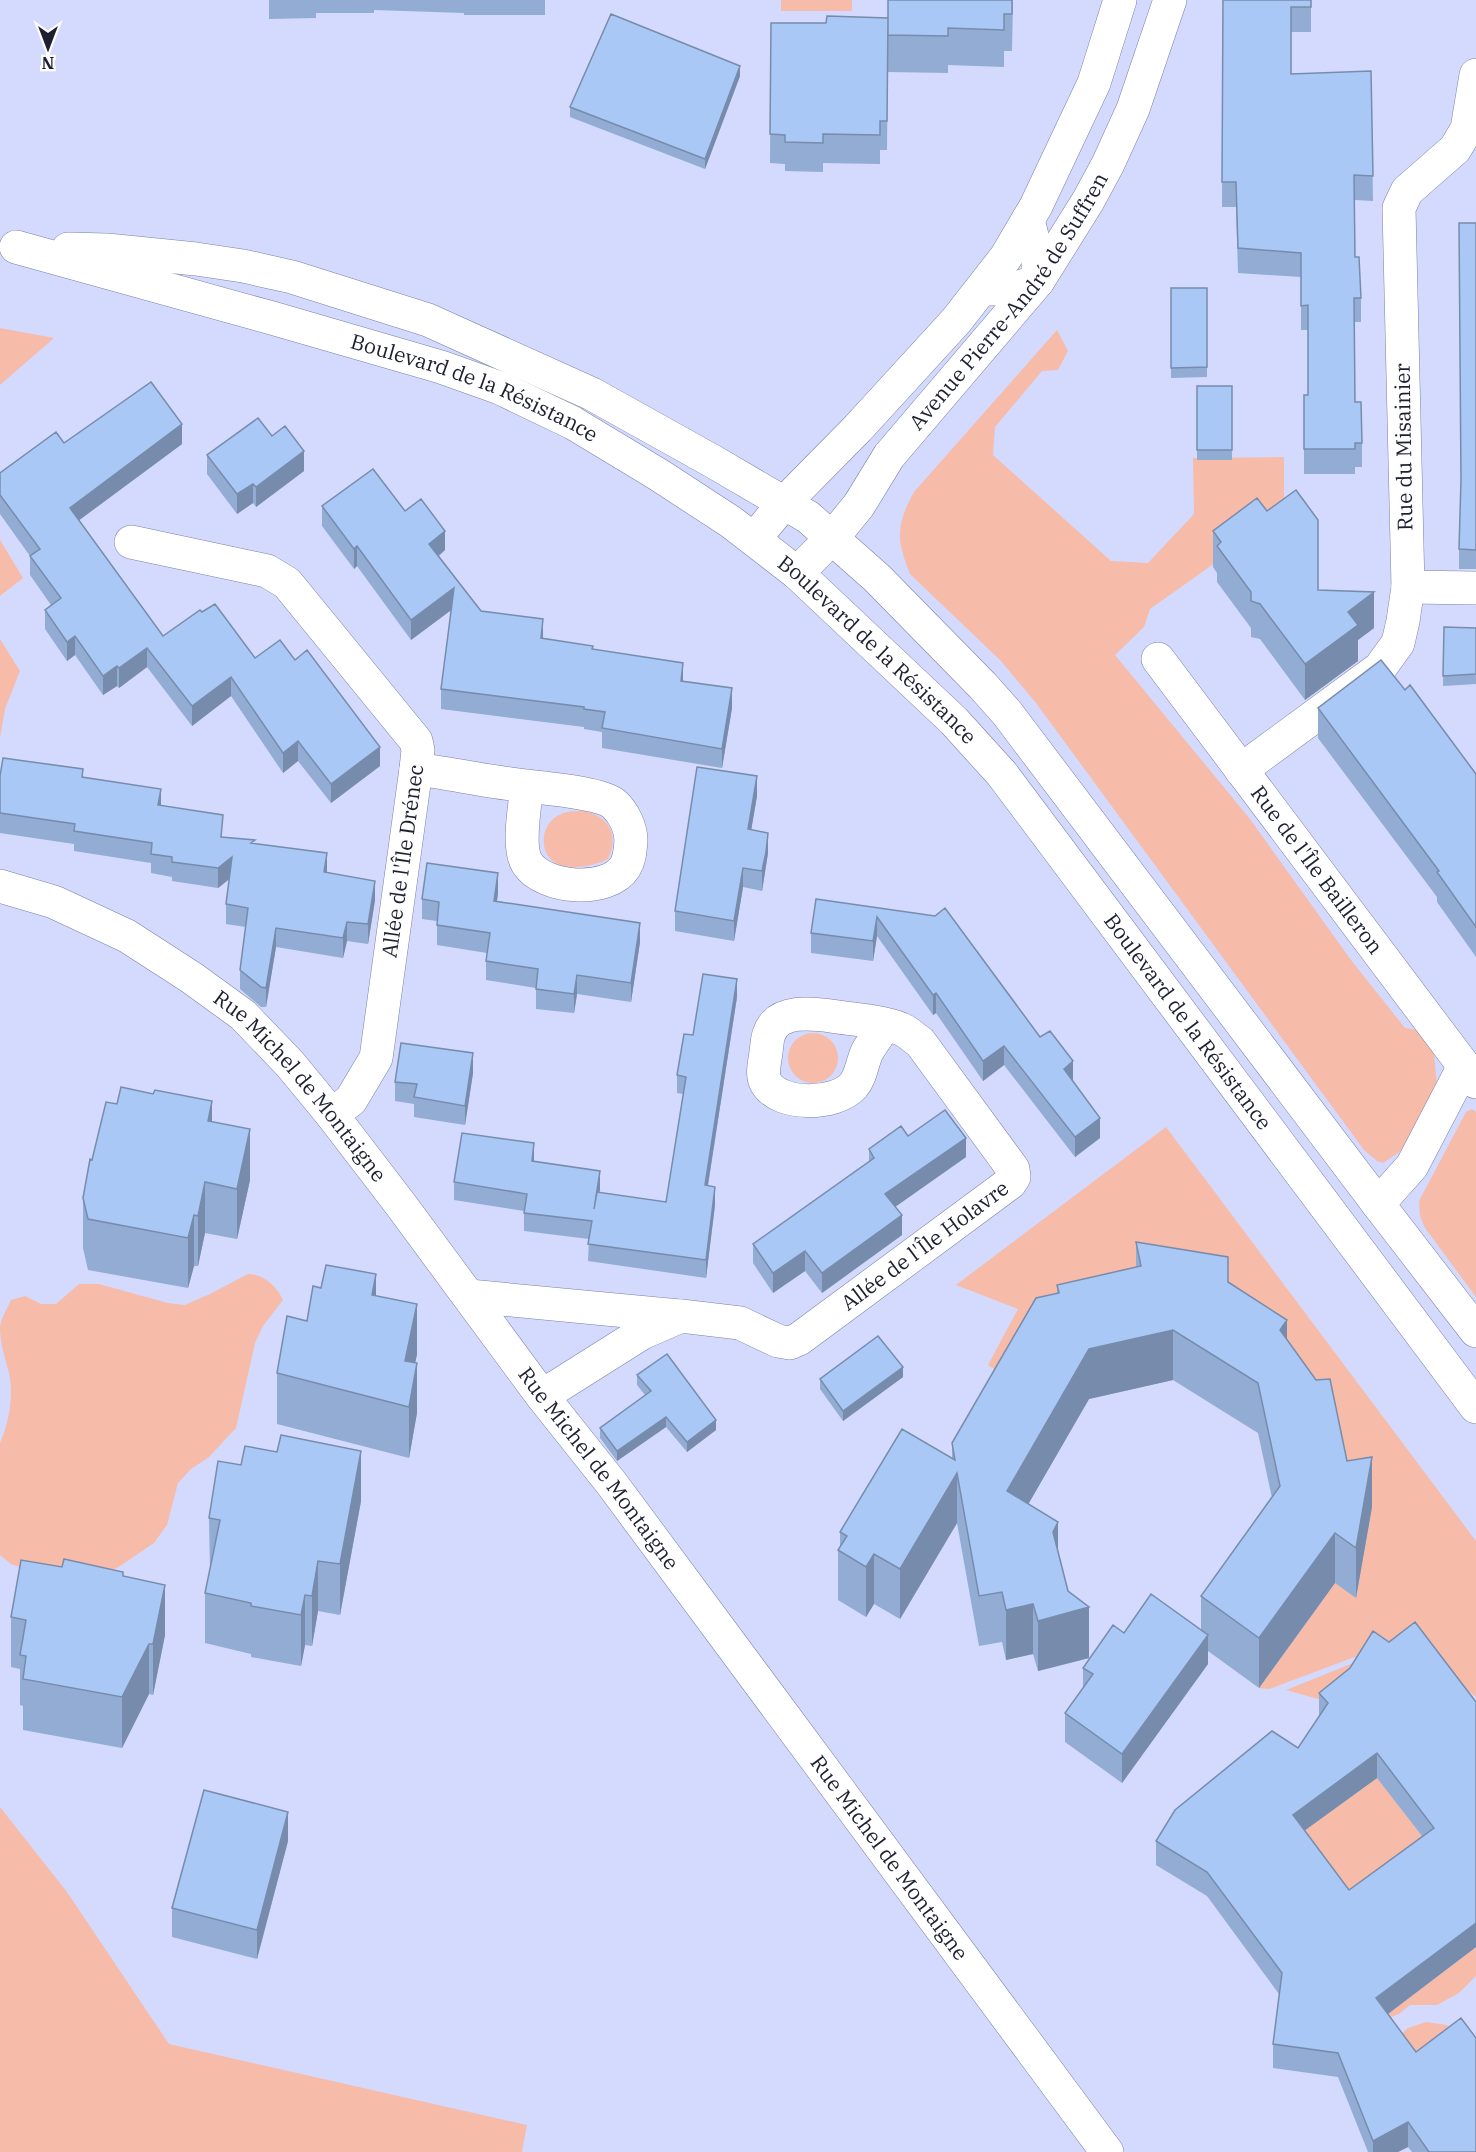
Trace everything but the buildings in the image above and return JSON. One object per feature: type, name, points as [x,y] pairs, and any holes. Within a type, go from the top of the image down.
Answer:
[{"type":"street","name":"Avenue Pierre-André de Suffren","points":[[754,539],[785,502],[858,428],[982,289],[1006,256],[1028,219],[1094,83],[1120,0]]},
{"type":"street","name":"Avenue Pierre-André de Suffren","points":[[798,573],[833,537],[859,505],[889,456],[1038,281],[1088,201],[1108,164],[1133,108],[1170,0]]},
{"type":"street","name":"Rue du Misainier","points":[[1241,770],[1380,668],[1398,643],[1408,587],[1399,208],[1407,191],[1455,149],[1467,129],[1476,75]]},
{"type":"street","points":[[982,289],[1013,290],[1038,281],[1038,259],[1028,219]]},
{"type":"street","name":"Boulevard de la Résistance","points":[[8,246],[106,250],[243,266],[292,277],[428,320],[592,394],[808,517],[833,537],[919,621],[1007,713],[1476,1331]]},
{"type":"street","name":"Boulevard de la Résistance","points":[[8,246],[272,318],[441,368],[500,388],[573,423],[659,475],[754,539],[798,573],[954,721],[1002,774],[1476,1407]]},
{"type":"street","name":"Allée de l'Île Drénec","points":[[131,542],[267,571],[287,583],[416,741],[418,750],[416,769],[376,1058],[351,1100],[332,1115]]},
{"type":"street","points":[[1408,587],[1476,588]]},
{"type":"street","name":"Rue de l'Île Bailleron","points":[[1158,659],[1470,1074]]},
{"type":"street","points":[[416,769],[527,786]]},
{"type":"street","name":"Rue Michel de Montaigne","points":[[0,886],[54,902],[127,936],[192,978],[243,1015],[290,1064],[332,1115],[542,1396],[612,1484],[1107,2152]]},
{"type":"street","name":"Allée de l'Île Holavre","points":[[469,1296],[740,1323],[778,1341],[790,1343],[799,1339],[1010,1184],[1014,1177],[1012,1169],[920,1042],[903,1030],[885,1025]]},
{"type":"street","points":[[1378,1204],[1412,1166],[1470,1074]]},
{"type":"street","points":[[542,1396],[642,1334],[681,1316]]},
{"type":"shaded area","points":[[781,0],[852,0],[852,11],[781,11]]},
{"type":"shaded area","points":[[0,328],[54,338],[0,385]]},
{"type":"shaded area","points":[[1057,330],[1068,351],[1058,370],[1042,371],[995,427],[993,455],[1111,561],[1148,563],[1194,514],[1193,458],[1284,457],[1284,514],[1150,609],[1144,627],[1115,655],[1250,819],[1351,960],[1405,1028],[1425,1031],[1433,1043],[1437,1086],[1401,1151],[1383,1163],[1364,1150],[1036,703],[1001,661],[910,574],[902,551],[900,532],[904,514],[914,492]]},
{"type":"shaded area","points":[[0,540],[23,578],[0,596]]},
{"type":"shaded area","points":[[0,639],[20,671],[5,709],[0,738]]},
{"type":"shaded area","points":[[584,811],[600,818],[610,828],[613,842],[608,859],[583,867],[556,863],[545,850],[544,838],[547,827],[561,814]]},
{"type":"shaded area","points":[[808,1033],[818,1033],[831,1040],[838,1053],[838,1063],[831,1076],[818,1083],[808,1083],[799,1079],[792,1072],[788,1063],[788,1053],[792,1044],[799,1037]]},
{"type":"shaded area","points":[[1472,1109],[1476,1112],[1476,1297],[1425,1228],[1420,1216],[1419,1201],[1466,1112]]},
{"type":"shaded area","points":[[1166,1127],[1476,1541],[1476,1697],[1400,1640],[1269,1689],[1259,1688],[1335,1583],[1356,1597],[1372,1507],[1287,1370],[1016,1383],[988,1365],[1018,1309],[956,1285]]},
{"type":"shaded area","points":[[248,1274],[259,1276],[269,1282],[283,1300],[263,1326],[255,1343],[236,1428],[209,1457],[191,1469],[178,1483],[167,1525],[154,1543],[117,1568],[99,1573],[31,1571],[11,1564],[0,1555],[0,1443],[8,1418],[11,1390],[0,1327],[11,1300],[25,1296],[41,1304],[56,1304],[79,1284],[99,1284],[168,1303],[185,1305]]},
{"type":"shaded area","points":[[1373,1655],[1336,1704],[1286,1690]]},
{"type":"shaded area","points":[[1377,1777],[1434,1852],[1349,1914],[1293,1839]]},
{"type":"shaded area","points":[[0,1807],[67,1892],[169,2044],[527,2125],[522,2152],[0,2152]]},
{"type":"shaded area","points":[[1476,1947],[1476,1976],[1459,1993],[1437,2005],[1410,2005],[1399,2014],[1377,2022]]},
{"type":"shaded area","points":[[1426,2022],[1447,2025],[1463,2041],[1416,2077],[1391,2043],[1408,2028]]}]
